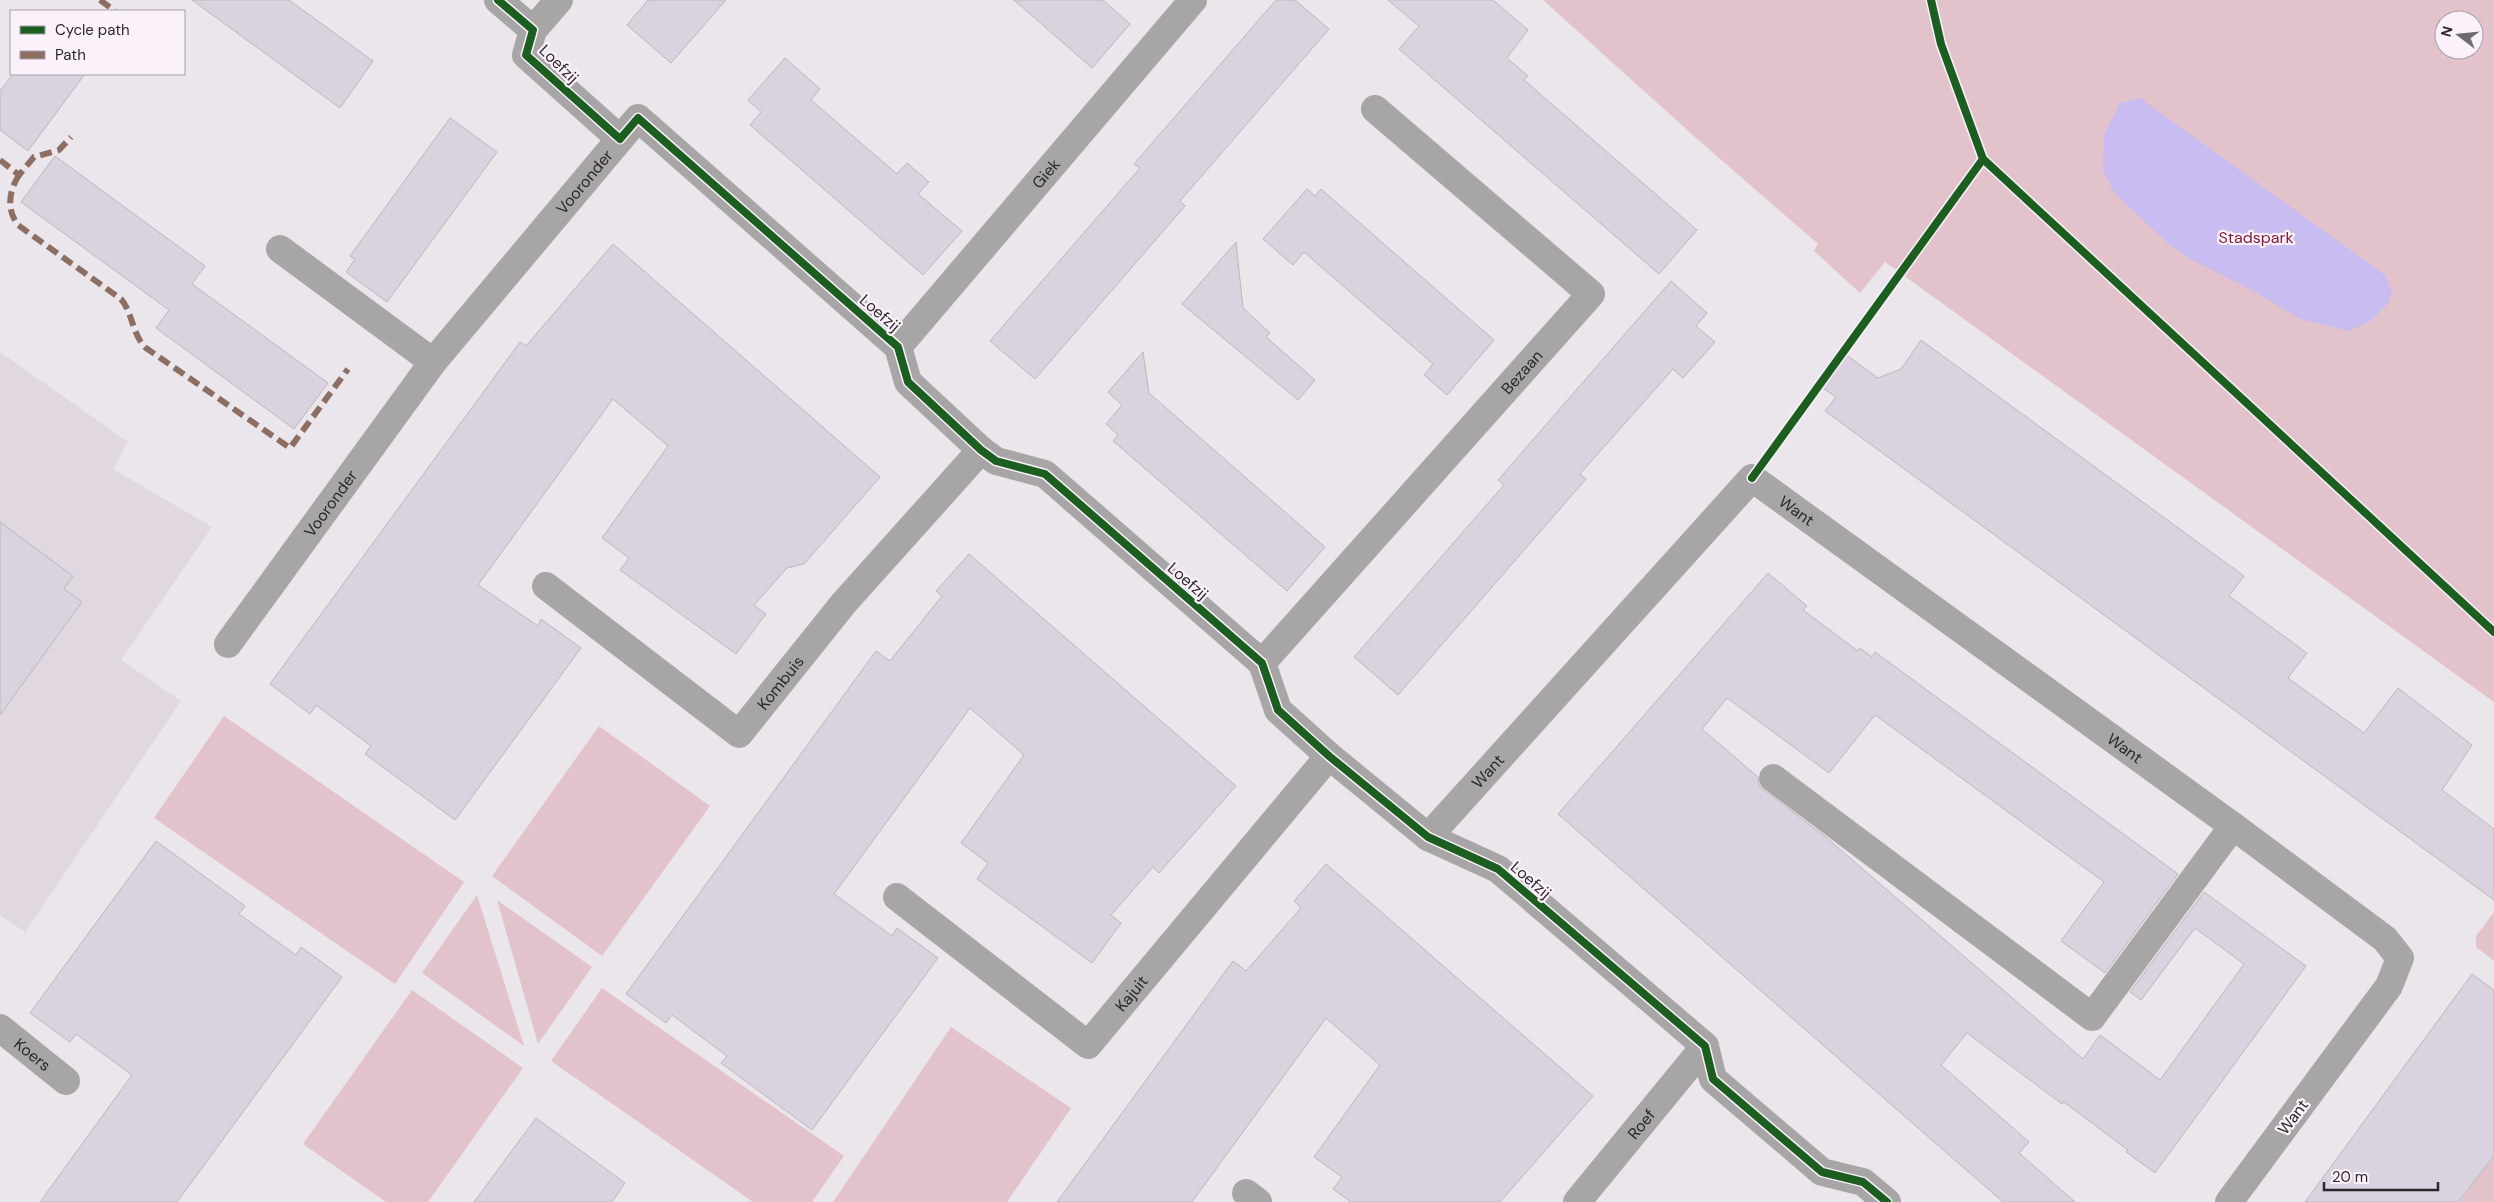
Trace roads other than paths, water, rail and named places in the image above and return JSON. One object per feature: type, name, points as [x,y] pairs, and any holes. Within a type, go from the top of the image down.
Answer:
[{"type":"street","name":"Loefzij","points":[[498,0],[533,30],[526,55],[620,139],[638,118],[898,347],[908,382],[982,450],[996,461],[1045,474],[1262,663],[1278,710],[1329,756],[1428,837],[1498,869],[1705,1046]]},
{"type":"street","points":[[533,30],[559,0]]},
{"type":"street","name":"Giek","points":[[898,347],[1193,0]]},
{"type":"street","name":"Bezaan","points":[[1262,663],[1591,294],[1375,109]]},
{"type":"street","name":"Vooronder","points":[[228,644],[433,362],[620,139]]},
{"type":"street","points":[[280,249],[433,362]]},
{"type":"street","name":"Kombuis","points":[[546,586],[739,734],[843,604],[982,450]]},
{"type":"street","name":"Want","points":[[1428,837],[1752,478],[2233,826],[2385,939],[2400,958],[2390,986],[2229,1202]]},
{"type":"street","name":"Kajuit","points":[[897,897],[1088,1045],[1329,756]]},
{"type":"street","points":[[1773,778],[2092,1017],[2233,826]]},
{"type":"street","name":"Koers","points":[[0,1028],[66,1081]]},
{"type":"street","points":[[1705,1046],[1713,1079],[1822,1172],[1863,1182],[1887,1202]]},
{"type":"street","name":"Roef","points":[[1577,1202],[1705,1046]]},
{"type":"park label","name":"Stadspark","points":[[2256,237]]}]
